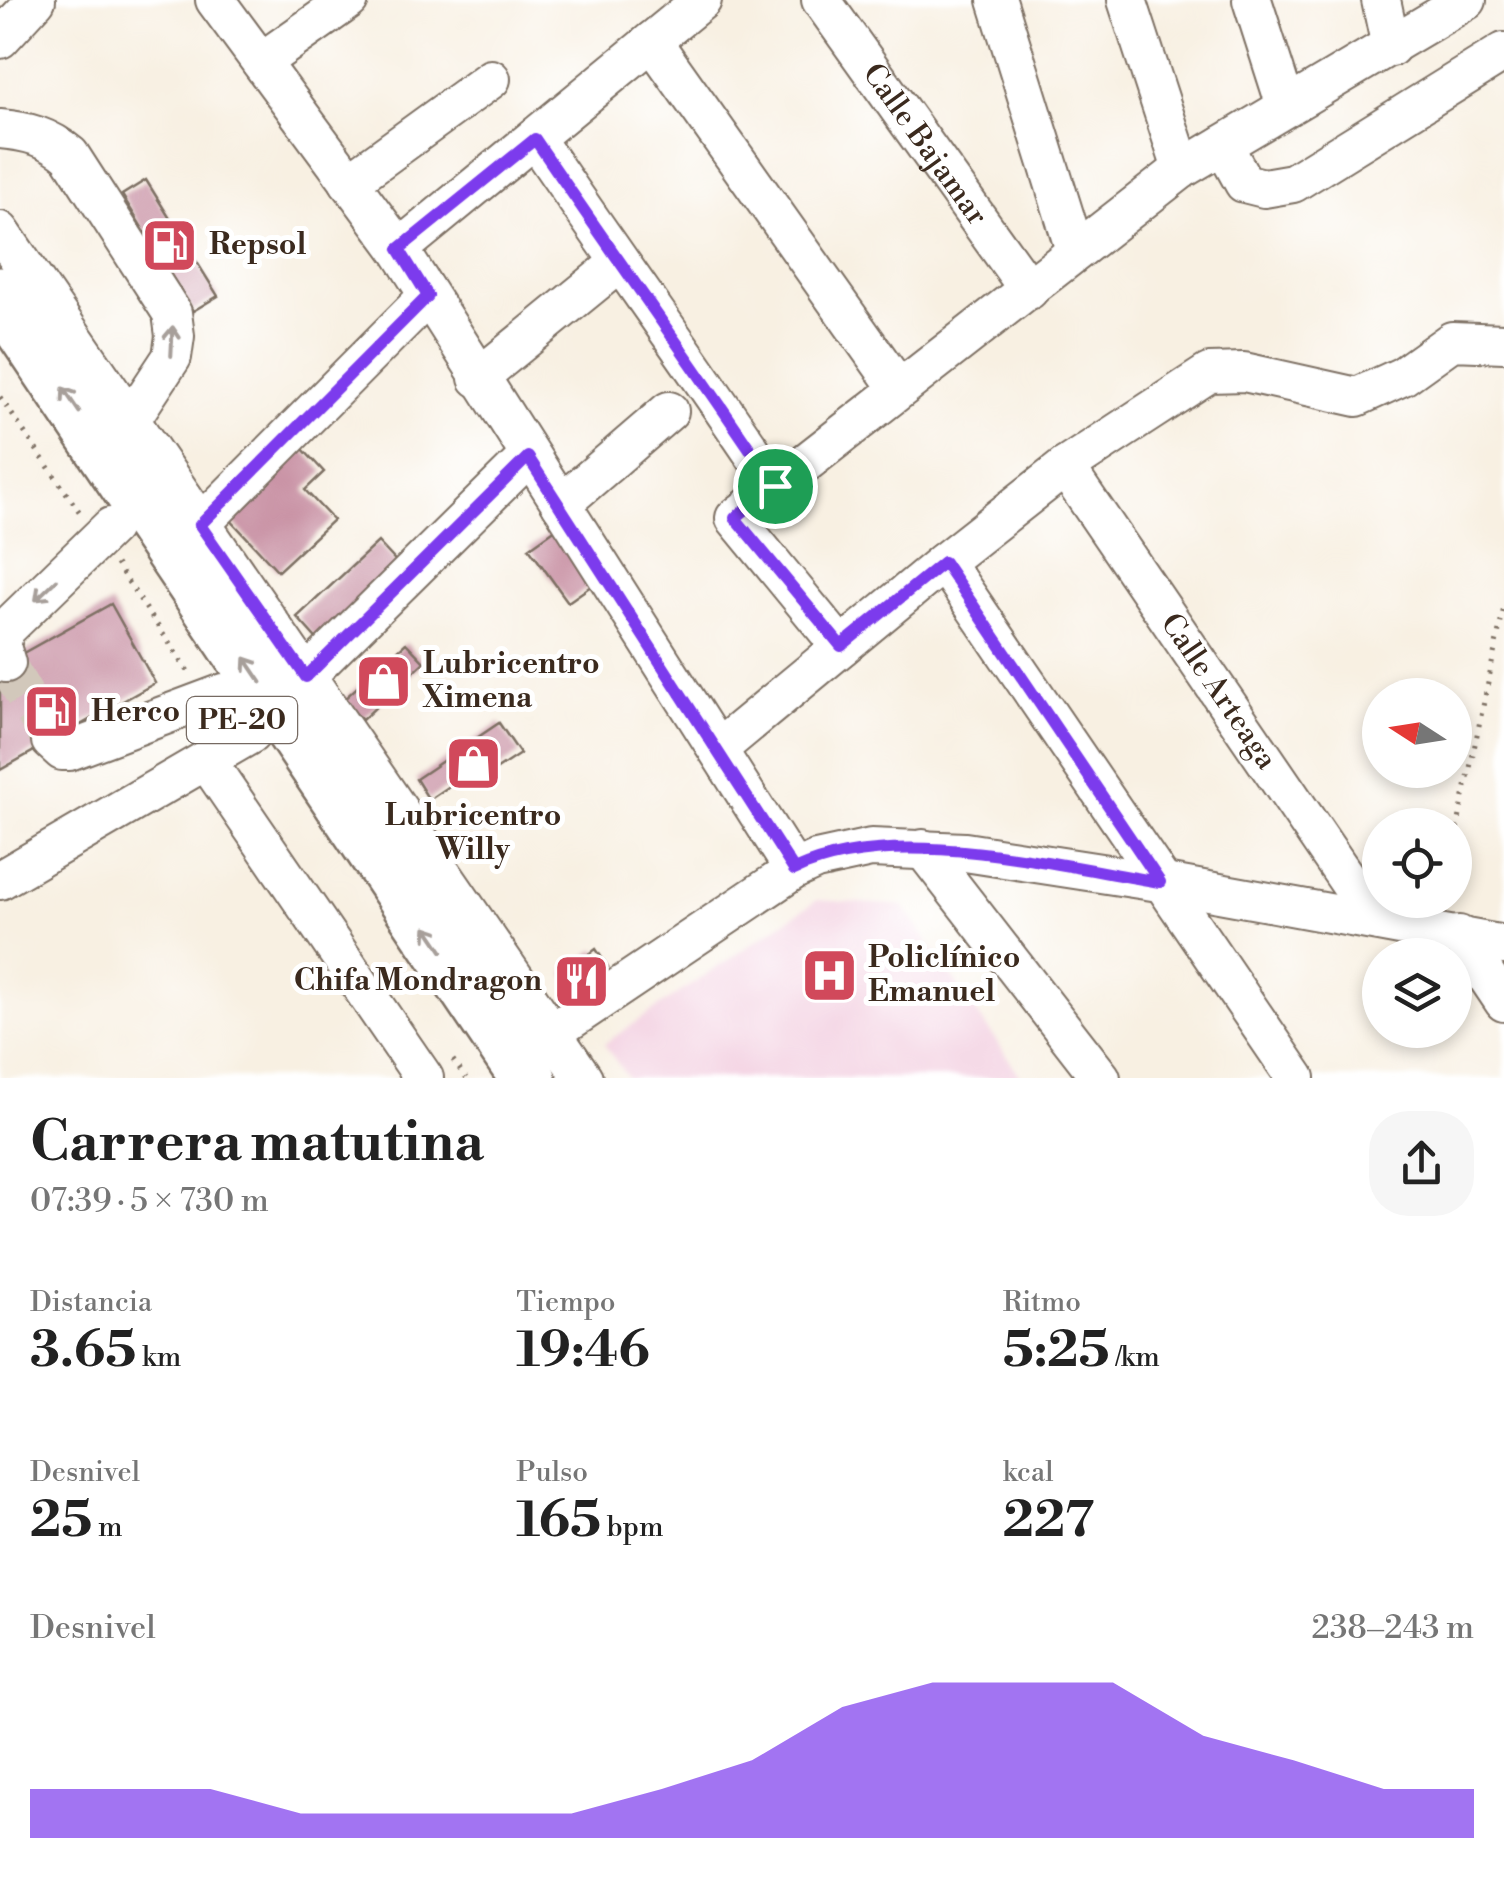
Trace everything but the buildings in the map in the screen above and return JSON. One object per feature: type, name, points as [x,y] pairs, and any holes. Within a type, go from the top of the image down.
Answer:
[{"type":"highway","name":"PE-20","points":[[0,294],[120,438],[520,1061]]},
{"type":"highway","name":"PE-20","points":[[0,362],[111,527],[227,729],[520,1061]]},
{"type":"street","points":[[0,40],[36,0]]},
{"type":"street","points":[[214,0],[399,249],[794,870]]},
{"type":"street","points":[[260,62],[349,0]]},
{"type":"street","points":[[399,249],[702,0]]},
{"type":"street","name":"Calle Bajamar","points":[[821,0],[1029,290]]},
{"type":"street","points":[[997,0],[1075,250]]},
{"type":"street","points":[[1127,0],[1182,169]]},
{"type":"street","points":[[1252,0],[1286,106]]},
{"type":"street","points":[[1382,0],[1390,46]]},
{"type":"street","points":[[841,646],[735,518],[1182,169],[1467,0]]},
{"type":"street","points":[[652,41],[899,389]]},
{"type":"street","points":[[1223,145],[1244,183],[1264,188],[1293,183],[1504,52]]},
{"type":"street","points":[[350,182],[491,79]]},
{"type":"street","points":[[0,129],[39,136],[70,155],[172,314],[172,357],[120,438],[0,232]]},
{"type":"street","points":[[535,139],[619,263],[702,375],[775,486]]},
{"type":"street","points":[[478,378],[619,263]]},
{"type":"street","points":[[428,296],[187,538],[306,677],[520,1061],[583,1078]]},
{"type":"street","points":[[718,749],[1065,467],[1209,373],[1244,372],[1356,398],[1403,376],[1452,341],[1504,343]]},
{"type":"street","points":[[561,504],[669,411]]},
{"type":"street","points":[[306,677],[528,457]]},
{"type":"street","name":"Calle Arteaga","points":[[1065,467],[1374,919]]},
{"type":"street","points":[[6,663],[1,646],[5,630],[111,527]]},
{"type":"street","points":[[944,562],[1296,1078]]},
{"type":"street","points":[[51,741],[62,751],[69,751],[227,729]]},
{"type":"street","points":[[0,880],[227,729]]},
{"type":"street","points":[[227,729],[424,1078]]},
{"type":"street","points":[[923,849],[1101,1078]]},
{"type":"street","points":[[520,1061],[794,870],[848,852],[965,852],[1160,882],[1504,944]]},
{"type":"street","points":[[1459,936],[1504,1002]]},
{"type":"path","points":[[1461,808],[1504,607]]},
{"type":"shaded area","name":"Policlínico Emanuel","points":[[817,900],[903,906],[1022,1078],[628,1078],[604,1044]]},
{"type":"tunnel","points":[[6,663],[51,741]]},
{"type":"place","name":"Repsol","points":[[170,245]]},
{"type":"place","name":"Lubricentro Ximena","points":[[384,681]]},
{"type":"place","name":"Herco","points":[[52,712]]},
{"type":"place","name":"Lubricentro Willy","points":[[473,763]]},
{"type":"place","name":"Policlínico Emanuel","points":[[829,975]]},
{"type":"place","name":"Chifa Mondragon","points":[[581,981]]},
{"type":"route","points":[[535,139],[619,263],[702,375],[775,486],[735,518],[841,646],[944,562],[1160,882],[923,849],[871,848],[816,860],[794,870],[528,457],[306,677],[200,525],[428,296],[399,249],[535,139]]}]
